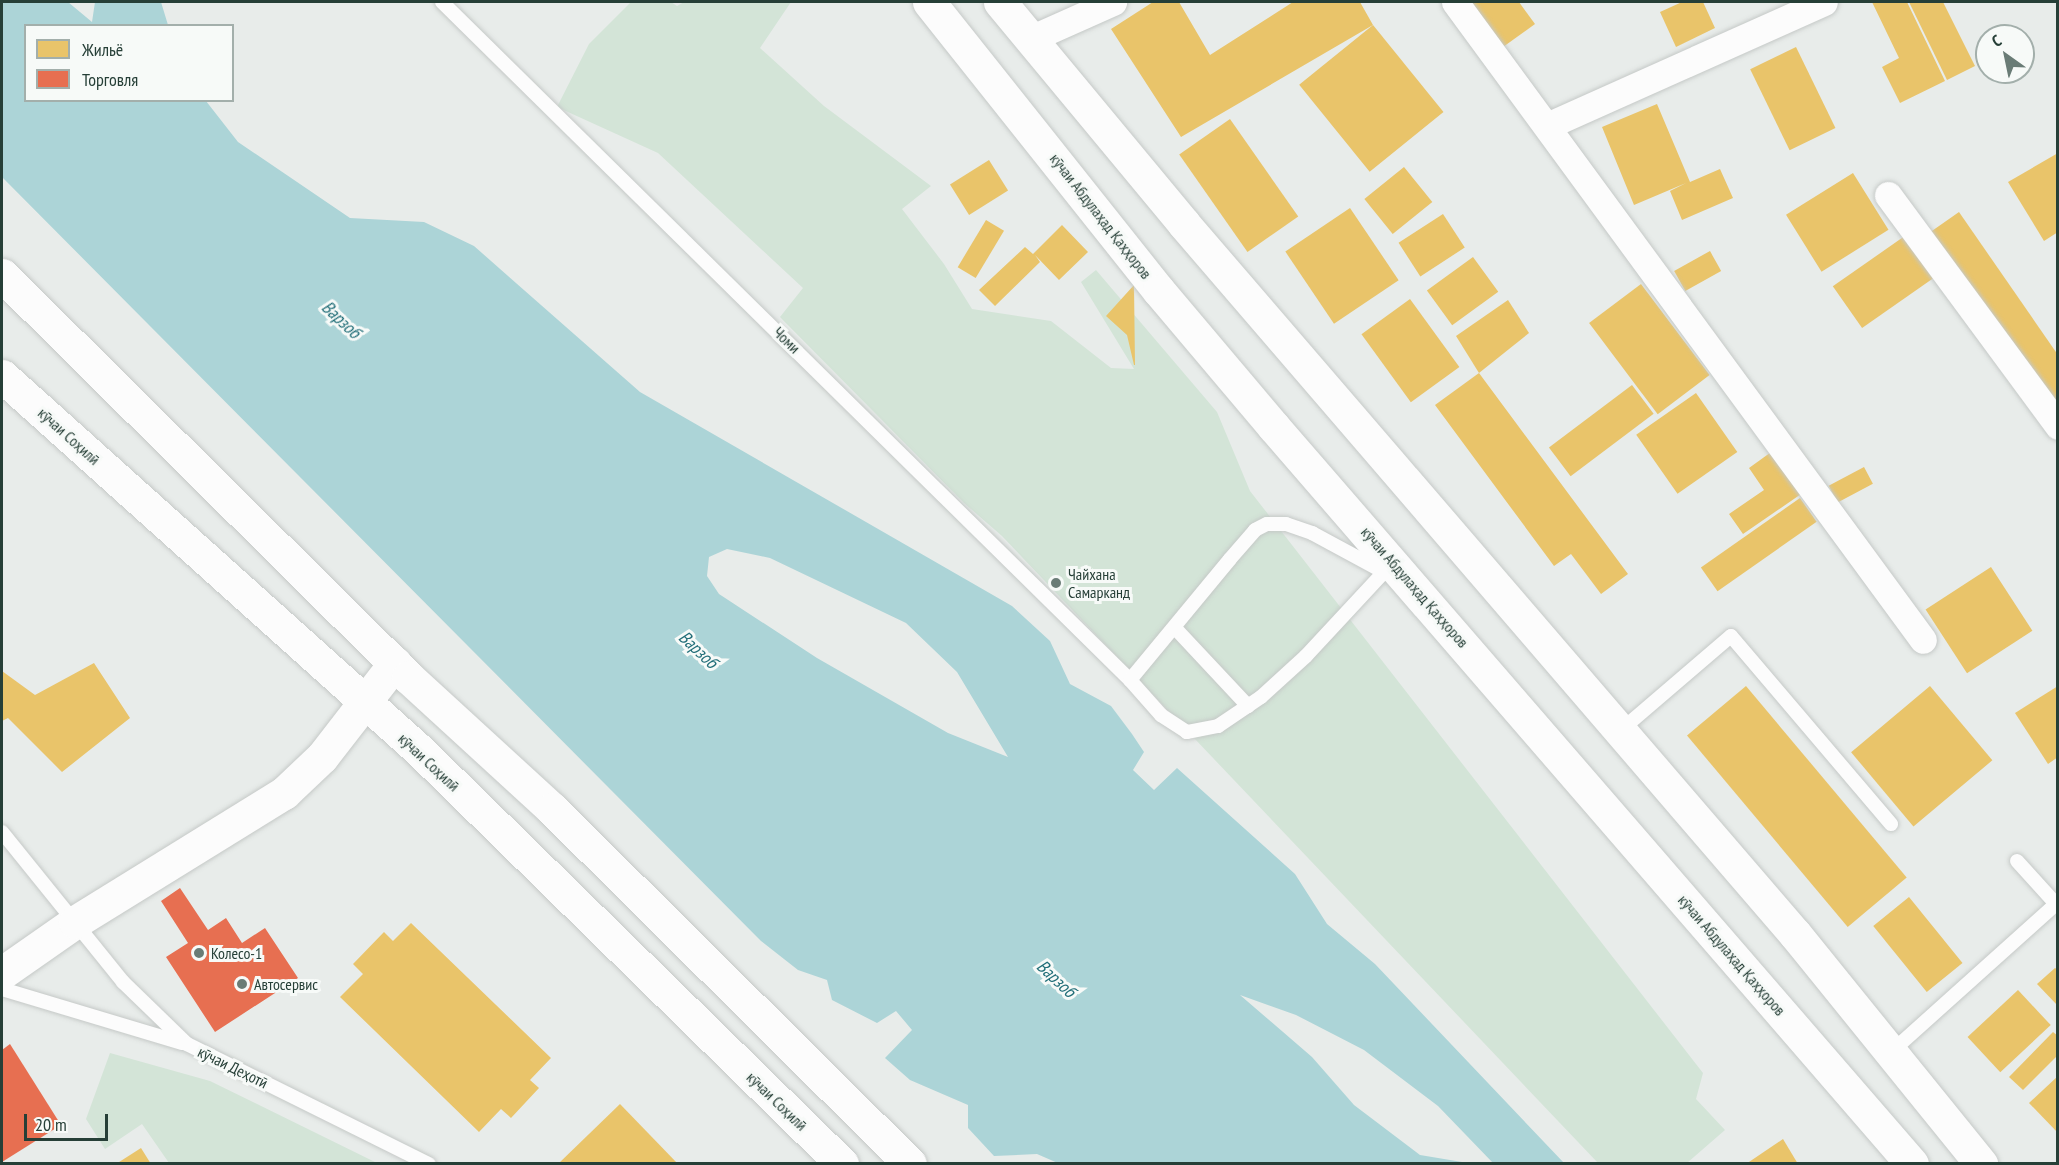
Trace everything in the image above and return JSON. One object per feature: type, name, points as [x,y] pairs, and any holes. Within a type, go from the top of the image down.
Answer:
[{"type":"main road","name":"кӯчаи Абдулаҳад Қаҳҳоров","points":[[929,2],[1159,291],[1912,1164]]},
{"type":"main road","points":[[1000,2],[1184,224],[1796,934],[1981,1164]]},
{"type":"main road","points":[[2,275],[395,663],[552,809],[910,1164]]},
{"type":"main road","name":"кӯчаи Соҳилӣ","points":[[2,376],[364,705],[418,750],[842,1164]]},
{"type":"main road","points":[[2,973],[75,922],[284,793],[322,757],[395,663]]},
{"type":"street","points":[[1030,39],[1113,2]]},
{"type":"street","points":[[1455,2],[1549,125],[1923,640]]},
{"type":"street","points":[[1549,125],[1824,2]]},
{"type":"street","points":[[1888,195],[2058,426]]},
{"type":"lane","name":"Чоми","points":[[442,2],[1130,680],[1161,715],[1187,732],[1218,726],[1248,706],[1306,656],[1384,572],[1312,533],[1286,524],[1267,524],[1255,530],[1175,628]]},
{"type":"lane","points":[[1130,680],[1175,628],[1248,706]]},
{"type":"lane","points":[[1620,731],[1731,636],[1891,824]]},
{"type":"lane","name":"кӯчаи Деҳотӣ","points":[[2,832],[131,991],[187,1044],[429,1164]]},
{"type":"lane","points":[[1890,1053],[2056,904],[2017,861]]},
{"type":"lane","points":[[2,988],[187,1044]]},
{"type":"green space","points":[[631,2],[671,2],[677,6],[684,2],[791,2],[760,48],[824,106],[931,186],[902,209],[944,264],[972,309],[1051,321],[1111,368],[1134,369],[1081,282],[1096,270],[1217,412],[1250,491],[1703,1073],[1696,1099],[1725,1130],[1687,1163],[1598,1163],[1002,536],[964,503],[780,317],[803,288],[658,153],[557,107],[589,44]]},
{"type":"green space","points":[[110,1053],[210,1081],[377,1163],[169,1163],[142,1124],[105,1149],[86,1119]]},
{"type":"water","name":"Варзоб","points":[[2,2],[68,2],[92,22],[95,2],[161,2],[168,24],[24,24],[24,102],[207,102],[238,142],[350,218],[424,222],[474,246],[640,392],[1012,606],[1050,641],[1070,684],[1111,706],[1132,734],[1144,752],[1133,770],[1154,790],[1177,768],[1295,874],[1327,924],[1375,964],[1564,1163],[1493,1163],[1438,1106],[1364,1050],[1296,1015],[1240,995],[1312,1057],[1354,1105],[1420,1155],[1468,1163],[1060,1164],[1037,1154],[994,1156],[968,1128],[968,1105],[910,1080],[885,1058],[912,1030],[896,1011],[877,1023],[832,1000],[827,980],[798,970],[761,941],[2,177]],"holes":[[[727,549],[770,558],[906,623],[957,672],[1008,757],[948,733],[817,658],[719,594],[707,576],[709,557]]]},
{"type":"building: Жильё","points":[[1153,2],[1179,2],[1210,55],[1293,2],[1360,2],[1373,25],[1181,137],[1111,29]]},
{"type":"building: Жильё","points":[[1470,2],[1519,2],[1535,24],[1503,47]]},
{"type":"building: Жильё","points":[[1682,2],[1703,2],[1715,28],[1676,47],[1660,12]]},
{"type":"building: Жильё","points":[[1872,2],[1907,2],[1945,81],[1900,103],[1882,67],[1899,58]]},
{"type":"building: Жильё","points":[[1909,2],[1943,2],[1975,66],[1947,80]]},
{"type":"building: Жильё","points":[[1373,25],[1443,112],[1370,172],[1299,85]]},
{"type":"building: Жильё","points":[[1796,47],[1835,128],[1790,150],[1750,69]]},
{"type":"building: Жильё","points":[[1657,104],[1690,182],[1720,169],[1733,198],[1682,220],[1670,191],[1686,183],[1634,205],[1602,127]]},
{"type":"building: Жильё","points":[[1230,119],[1298,216],[1247,252],[1179,155]]},
{"type":"building: Жильё","points":[[2058,153],[2058,232],[2044,241],[2008,182]]},
{"type":"building: Жильё","points":[[989,160],[1008,191],[969,215],[950,184]]},
{"type":"building: Жильё","points":[[1404,167],[1432,202],[1393,234],[1364,199]]},
{"type":"building: Жильё","points":[[1853,173],[1889,230],[1822,272],[1786,215]]},
{"type":"building: Жильё","points":[[1350,208],[1399,280],[1334,324],[1285,252]]},
{"type":"building: Жильё","points":[[1959,212],[2058,355],[2058,418],[1929,233]]},
{"type":"building: Жильё","points":[[1443,214],[1465,248],[1420,276],[1399,243]]},
{"type":"building: Жильё","points":[[986,220],[1004,231],[976,278],[958,267]]},
{"type":"building: Жильё","points":[[1062,225],[1088,252],[1059,280],[1035,255],[1040,262],[995,306],[979,290],[1025,247],[1033,254]]},
{"type":"building: Жильё","points":[[1909,233],[1938,275],[1862,328],[1833,286]]},
{"type":"building: Жильё","points":[[1710,251],[1721,271],[1685,291],[1674,271]]},
{"type":"building: Жильё","points":[[1473,257],[1498,292],[1452,325],[1427,291]]},
{"type":"building: Жильё","points":[[1641,284],[1710,375],[1658,414],[1589,323]]},
{"type":"building: Жильё","points":[[1134,285],[1135,365],[1127,335],[1106,316]]},
{"type":"building: Жильё","points":[[1410,299],[1459,367],[1411,402],[1361,334]]},
{"type":"building: Жильё","points":[[1508,300],[1529,333],[1479,373],[1456,336]]},
{"type":"building: Жильё","points":[[1479,373],[1628,574],[1601,594],[1571,554],[1554,566],[1435,405]]},
{"type":"building: Жильё","points":[[1632,385],[1654,414],[1571,476],[1549,448]]},
{"type":"building: Жильё","points":[[1696,393],[1737,452],[1677,494],[1636,435]]},
{"type":"building: Жильё","points":[[1774,450],[1804,492],[1743,534],[1729,514],[1764,490],[1749,468]]},
{"type":"building: Жильё","points":[[1864,467],[1873,484],[1838,503],[1829,486]]},
{"type":"building: Жильё","points":[[1800,498],[1817,522],[1718,591],[1701,567]]},
{"type":"building: Жильё","points":[[1991,567],[2032,631],[1967,673],[1926,609]]},
{"type":"building: Жильё","points":[[94,663],[130,718],[62,772],[8,718],[2,721],[2,671],[35,695]]},
{"type":"building: Жильё","points":[[1746,686],[1907,878],[1848,927],[1687,735]]},
{"type":"building: Жильё","points":[[1930,686],[1992,760],[1913,827],[1851,752]]},
{"type":"building: Жильё","points":[[2058,686],[2058,757],[2048,764],[2015,713]]},
{"type":"building: Жильё","points":[[1909,897],[1962,963],[1927,992],[1873,926]]},
{"type":"building: Жильё","points":[[411,923],[551,1058],[530,1080],[539,1088],[511,1118],[501,1109],[479,1132],[340,997],[363,974],[353,964],[384,932],[393,941]]},
{"type":"building: Жильё","points":[[2055,968],[2058,970],[2058,1006],[2037,984]]},
{"type":"building: Жильё","points":[[2018,990],[2051,1025],[2000,1072],[1968,1037]]},
{"type":"building: Жильё","points":[[2053,1032],[2058,1036],[2058,1055],[2023,1090],[2009,1077]]},
{"type":"building: Жильё","points":[[2058,1076],[2058,1133],[2029,1103]]},
{"type":"building: Жильё","points":[[620,1104],[678,1164],[558,1164]]},
{"type":"building: Жильё","points":[[1783,1139],[1798,1164],[1746,1164]]},
{"type":"building: Жильё","points":[[141,1148],[151,1164],[116,1164]]},
{"type":"building: Торговля","points":[[180,888],[208,930],[226,918],[242,943],[265,928],[298,978],[215,1032],[166,957],[188,943],[161,901]]},
{"type":"building: Торговля","points":[[10,1044],[61,1125],[2,1162],[2,1050]]},
{"type":"place","name":"Чайхана Самарканд","points":[[1056,583]]},
{"type":"place","name":"Колесо-1","points":[[199,953]]},
{"type":"place","name":"Автосервис","points":[[242,984]]}]
